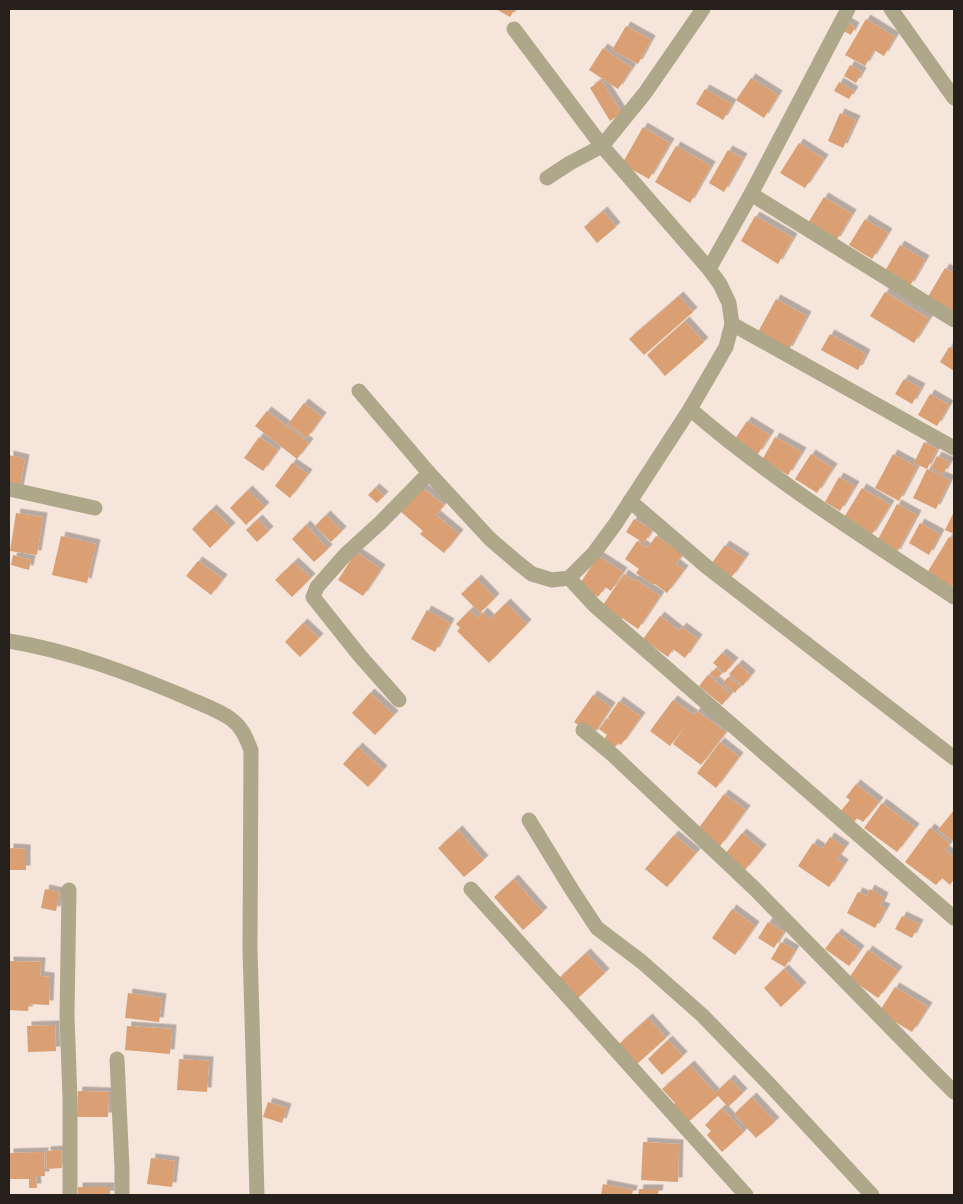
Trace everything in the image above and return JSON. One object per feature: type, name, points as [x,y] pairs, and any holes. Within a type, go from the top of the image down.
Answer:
[{"type":"street","points":[[547,178],[602,146],[645,93],[703,9]]},
{"type":"street","points":[[709,269],[751,194],[848,9]]},
{"type":"street","points":[[891,9],[954,98]]},
{"type":"street","points":[[359,391],[429,473],[490,539],[532,574],[552,580],[569,578],[594,553],[616,523],[690,409],[726,347],[732,324],[729,303],[720,284],[602,146],[514,30]]},
{"type":"street","points":[[751,194],[954,320]]},
{"type":"street","points":[[732,324],[954,448]]},
{"type":"street","points":[[690,409],[786,485],[954,597]]},
{"type":"street","points":[[399,700],[360,656],[313,597],[317,587],[346,554],[380,523],[429,473]]},
{"type":"street","points":[[9,489],[95,508]]},
{"type":"street","points":[[630,501],[707,567],[954,758]]},
{"type":"street","points":[[569,578],[594,605],[954,918]]},
{"type":"street","points":[[9,641],[65,653],[110,667],[213,710],[231,719],[243,731],[251,750],[250,949],[257,1195]]},
{"type":"street","points":[[583,730],[613,755],[755,889],[954,1092]]},
{"type":"street","points":[[529,820],[597,928],[642,962],[702,1015],[872,1195]]},
{"type":"street","points":[[471,889],[746,1195]]},
{"type":"street","points":[[69,890],[67,1016],[70,1099],[70,1195]]},
{"type":"street","points":[[116,1059],[122,1195]]},
{"type":"building","points":[[496,9],[515,9],[510,17]]},
{"type":"building","points":[[866,19],[895,37],[884,56],[874,50],[865,66],[845,55]]},
{"type":"building","points":[[845,21],[855,27],[851,35],[840,29]]},
{"type":"building","points":[[626,26],[651,40],[638,64],[612,50]]},
{"type":"building","points":[[603,48],[632,68],[618,89],[589,70]]},
{"type":"building","points":[[850,65],[862,72],[856,83],[844,76]]},
{"type":"building","points":[[751,78],[778,95],[764,118],[736,100]]},
{"type":"building","points":[[601,80],[622,113],[610,121],[590,88]]},
{"type":"building","points":[[839,82],[854,91],[849,99],[834,91]]},
{"type":"building","points":[[705,89],[732,104],[723,120],[696,104]]},
{"type":"building","points":[[840,113],[856,120],[843,148],[828,141]]},
{"type":"building","points":[[643,127],[670,143],[649,179],[622,164]]},
{"type":"building","points":[[799,143],[824,159],[805,188],[780,173]]},
{"type":"building","points":[[676,146],[711,166],[690,203],[655,182]]},
{"type":"building","points":[[728,150],[743,158],[724,192],[709,183]]},
{"type":"building","points":[[824,197],[852,214],[836,241],[808,223]]},
{"type":"building","points":[[603,211],[616,227],[597,243],[584,227]]},
{"type":"building","points":[[755,216],[793,238],[778,264],[741,241]]},
{"type":"building","points":[[865,219],[888,233],[872,259],[849,245]]},
{"type":"building","points":[[900,245],[925,260],[910,286],[885,271]]},
{"type":"building","points":[[945,268],[954,273],[954,316],[926,300]]},
{"type":"building","points":[[885,292],[929,319],[914,343],[870,316]]},
{"type":"building","points":[[679,296],[693,312],[644,355],[629,339]]},
{"type":"building","points":[[776,299],[807,316],[788,351],[757,334]]},
{"type":"building","points":[[685,321],[704,342],[665,376],[647,355]]},
{"type":"building","points":[[830,334],[866,354],[858,370],[821,350]]},
{"type":"building","points":[[949,347],[954,350],[954,371],[940,362]]},
{"type":"building","points":[[904,379],[921,388],[912,404],[895,394]]},
{"type":"building","points":[[930,394],[949,405],[937,426],[918,415]]},
{"type":"building","points":[[304,403],[322,417],[307,438],[288,424]]},
{"type":"building","points":[[267,411],[309,443],[297,459],[255,426]]},
{"type":"building","points":[[747,421],[770,435],[758,454],[735,439]]},
{"type":"building","points":[[259,437],[278,450],[263,471],[244,458]]},
{"type":"building","points":[[775,437],[802,452],[788,475],[762,460]]},
{"type":"building","points":[[924,442],[937,449],[927,469],[914,463]]},
{"type":"building","points":[[811,454],[833,468],[817,493],[795,479]]},
{"type":"building","points":[[893,454],[917,467],[899,501],[875,488]]},
{"type":"building","points":[[9,455],[25,459],[19,491],[9,488]]},
{"type":"building","points":[[937,456],[950,462],[943,474],[931,468]]},
{"type":"building","points":[[292,463],[308,474],[290,498],[275,486]]},
{"type":"building","points":[[927,469],[950,480],[936,509],[913,498]]},
{"type":"building","points":[[839,477],[855,486],[840,511],[825,502]]},
{"type":"building","points":[[420,486],[444,505],[436,515],[459,534],[444,553],[420,534],[423,531],[400,511]]},
{"type":"building","points":[[375,488],[384,496],[377,503],[368,495]]},
{"type":"building","points":[[862,488],[890,505],[871,536],[843,519]]},
{"type":"building","points":[[248,490],[265,507],[246,525],[230,508]]},
{"type":"building","points":[[897,504],[917,515],[896,554],[876,543]]},
{"type":"building","points":[[212,509],[231,527],[210,548],[192,529]]},
{"type":"building","points":[[16,513],[43,517],[37,555],[10,551]]},
{"type":"building","points":[[326,515],[342,531],[331,542],[315,526]]},
{"type":"building","points":[[954,515],[954,534],[945,530]]},
{"type":"building","points":[[258,519],[269,531],[257,542],[246,530]]},
{"type":"building","points":[[634,519],[652,530],[644,543],[626,532]]},
{"type":"building","points":[[920,523],[940,534],[929,555],[909,543]]},
{"type":"building","points":[[306,525],[328,549],[314,562],[292,539]]},
{"type":"building","points":[[61,536],[96,544],[87,583],[52,575]]},
{"type":"building","points":[[656,536],[683,554],[676,564],[684,570],[667,593],[636,573],[639,569],[625,559],[637,541],[647,548]]},
{"type":"building","points":[[949,537],[954,540],[954,583],[952,588],[927,573]]},
{"type":"building","points":[[725,545],[745,558],[731,578],[711,564]]},
{"type":"building","points":[[356,552],[381,569],[363,596],[338,580]]},
{"type":"building","points":[[13,555],[31,560],[29,570],[11,565]]},
{"type":"building","points":[[598,556],[623,572],[611,591],[605,587],[598,597],[579,585]]},
{"type":"building","points":[[198,561],[223,579],[211,595],[186,576]]},
{"type":"building","points":[[294,562],[311,578],[292,597],[275,580]]},
{"type":"building","points":[[624,574],[660,596],[638,629],[622,618],[620,621],[601,608]]},
{"type":"building","points":[[477,579],[495,598],[480,613],[461,594]]},
{"type":"building","points":[[506,603],[527,624],[489,663],[457,631],[460,628],[456,624],[470,610],[478,618],[483,612],[490,619]]},
{"type":"building","points":[[427,610],[450,623],[435,652],[411,639]]},
{"type":"building","points":[[660,616],[679,631],[682,627],[698,639],[685,658],[673,649],[668,657],[643,639]]},
{"type":"building","points":[[303,623],[319,638],[300,657],[285,642]]},
{"type":"building","points":[[722,653],[734,662],[725,673],[713,663]]},
{"type":"building","points":[[738,664],[751,675],[743,686],[729,674]]},
{"type":"building","points":[[716,668],[722,673],[717,679],[710,674]]},
{"type":"building","points":[[708,675],[731,694],[722,705],[699,686]]},
{"type":"building","points":[[728,677],[740,686],[735,693],[723,683]]},
{"type":"building","points":[[370,693],[394,715],[375,735],[352,713]]},
{"type":"building","points":[[593,695],[611,707],[593,735],[574,722]]},
{"type":"building","points":[[673,700],[694,715],[697,711],[726,732],[701,765],[673,744],[686,725],[670,746],[650,731]]},
{"type":"building","points":[[619,701],[641,717],[621,745],[618,743],[613,750],[602,742],[607,735],[599,729],[607,718],[613,722],[608,717]]},
{"type":"building","points":[[720,742],[739,757],[716,788],[697,773]]},
{"type":"building","points":[[358,747],[383,770],[368,787],[343,764]]},
{"type":"building","points":[[856,784],[879,802],[863,822],[857,818],[853,824],[839,813],[850,800],[846,797]]},
{"type":"building","points":[[724,794],[746,810],[720,846],[698,829]]},
{"type":"building","points":[[882,803],[915,828],[897,852],[864,828]]},
{"type":"building","points":[[954,810],[954,842],[938,830]]},
{"type":"building","points":[[930,828],[950,843],[945,850],[954,857],[954,879],[950,885],[942,878],[936,885],[905,862]]},
{"type":"building","points":[[458,830],[484,860],[464,877],[438,848]]},
{"type":"building","points":[[742,833],[762,849],[745,870],[725,854]]},
{"type":"building","points":[[674,835],[696,853],[667,887],[645,869]]},
{"type":"building","points":[[830,837],[845,847],[837,859],[844,864],[829,887],[798,866],[813,843],[822,849]]},
{"type":"building","points":[[9,848],[26,849],[26,870],[9,870]]},
{"type":"building","points":[[514,879],[543,912],[523,930],[494,897]]},
{"type":"building","points":[[45,889],[60,892],[56,911],[41,908]]},
{"type":"building","points":[[870,889],[884,897],[880,906],[886,908],[875,928],[847,913],[858,892],[867,896]]},
{"type":"building","points":[[732,909],[755,926],[735,955],[712,938]]},
{"type":"building","points":[[902,916],[919,924],[912,938],[895,929]]},
{"type":"building","points":[[768,922],[784,932],[774,948],[758,938]]},
{"type":"building","points":[[837,933],[860,950],[849,966],[825,949]]},
{"type":"building","points":[[781,942],[795,950],[785,967],[771,959]]},
{"type":"building","points":[[868,950],[898,971],[878,998],[849,978]]},
{"type":"building","points":[[586,953],[605,973],[577,999],[558,979]]},
{"type":"building","points":[[9,961],[41,962],[40,976],[50,977],[49,1005],[29,1004],[28,1011],[9,1010]]},
{"type":"building","points":[[784,969],[802,987],[781,1007],[764,988]]},
{"type":"building","points":[[895,987],[928,1007],[912,1032],[879,1012]]},
{"type":"building","points":[[128,993],[162,998],[159,1022],[125,1018]]},
{"type":"building","points":[[648,1018],[666,1038],[637,1064],[619,1044]]},
{"type":"building","points":[[55,1025],[56,1051],[28,1052],[27,1026]]},
{"type":"building","points":[[127,1026],[172,1029],[170,1054],[125,1050]]},
{"type":"building","points":[[668,1040],[683,1056],[662,1075],[648,1059]]},
{"type":"building","points":[[179,1059],[209,1061],[207,1092],[177,1090]]},
{"type":"building","points":[[690,1065],[715,1093],[730,1079],[743,1093],[728,1107],[718,1096],[686,1124],[671,1107],[675,1103],[662,1089]]},
{"type":"building","points":[[78,1091],[109,1092],[108,1117],[77,1117]]},
{"type":"building","points":[[752,1097],[775,1122],[756,1138],[734,1114]]},
{"type":"building","points":[[268,1102],[287,1108],[282,1123],[263,1117]]},
{"type":"building","points":[[722,1108],[744,1132],[722,1152],[707,1135],[711,1131],[705,1125]]},
{"type":"building","points":[[643,1142],[679,1144],[678,1182],[641,1180]]},
{"type":"building","points":[[61,1150],[62,1168],[47,1169],[46,1151]]},
{"type":"building","points":[[44,1152],[45,1176],[36,1176],[37,1188],[29,1188],[29,1179],[9,1179],[9,1153]]},
{"type":"building","points":[[151,1158],[175,1161],[172,1187],[147,1184]]},
{"type":"building","points":[[603,1184],[633,1190],[632,1195],[601,1195]]},
{"type":"building","points":[[78,1187],[110,1187],[110,1195],[78,1195]]},
{"type":"building","points":[[639,1189],[659,1189],[658,1195],[638,1195]]}]
